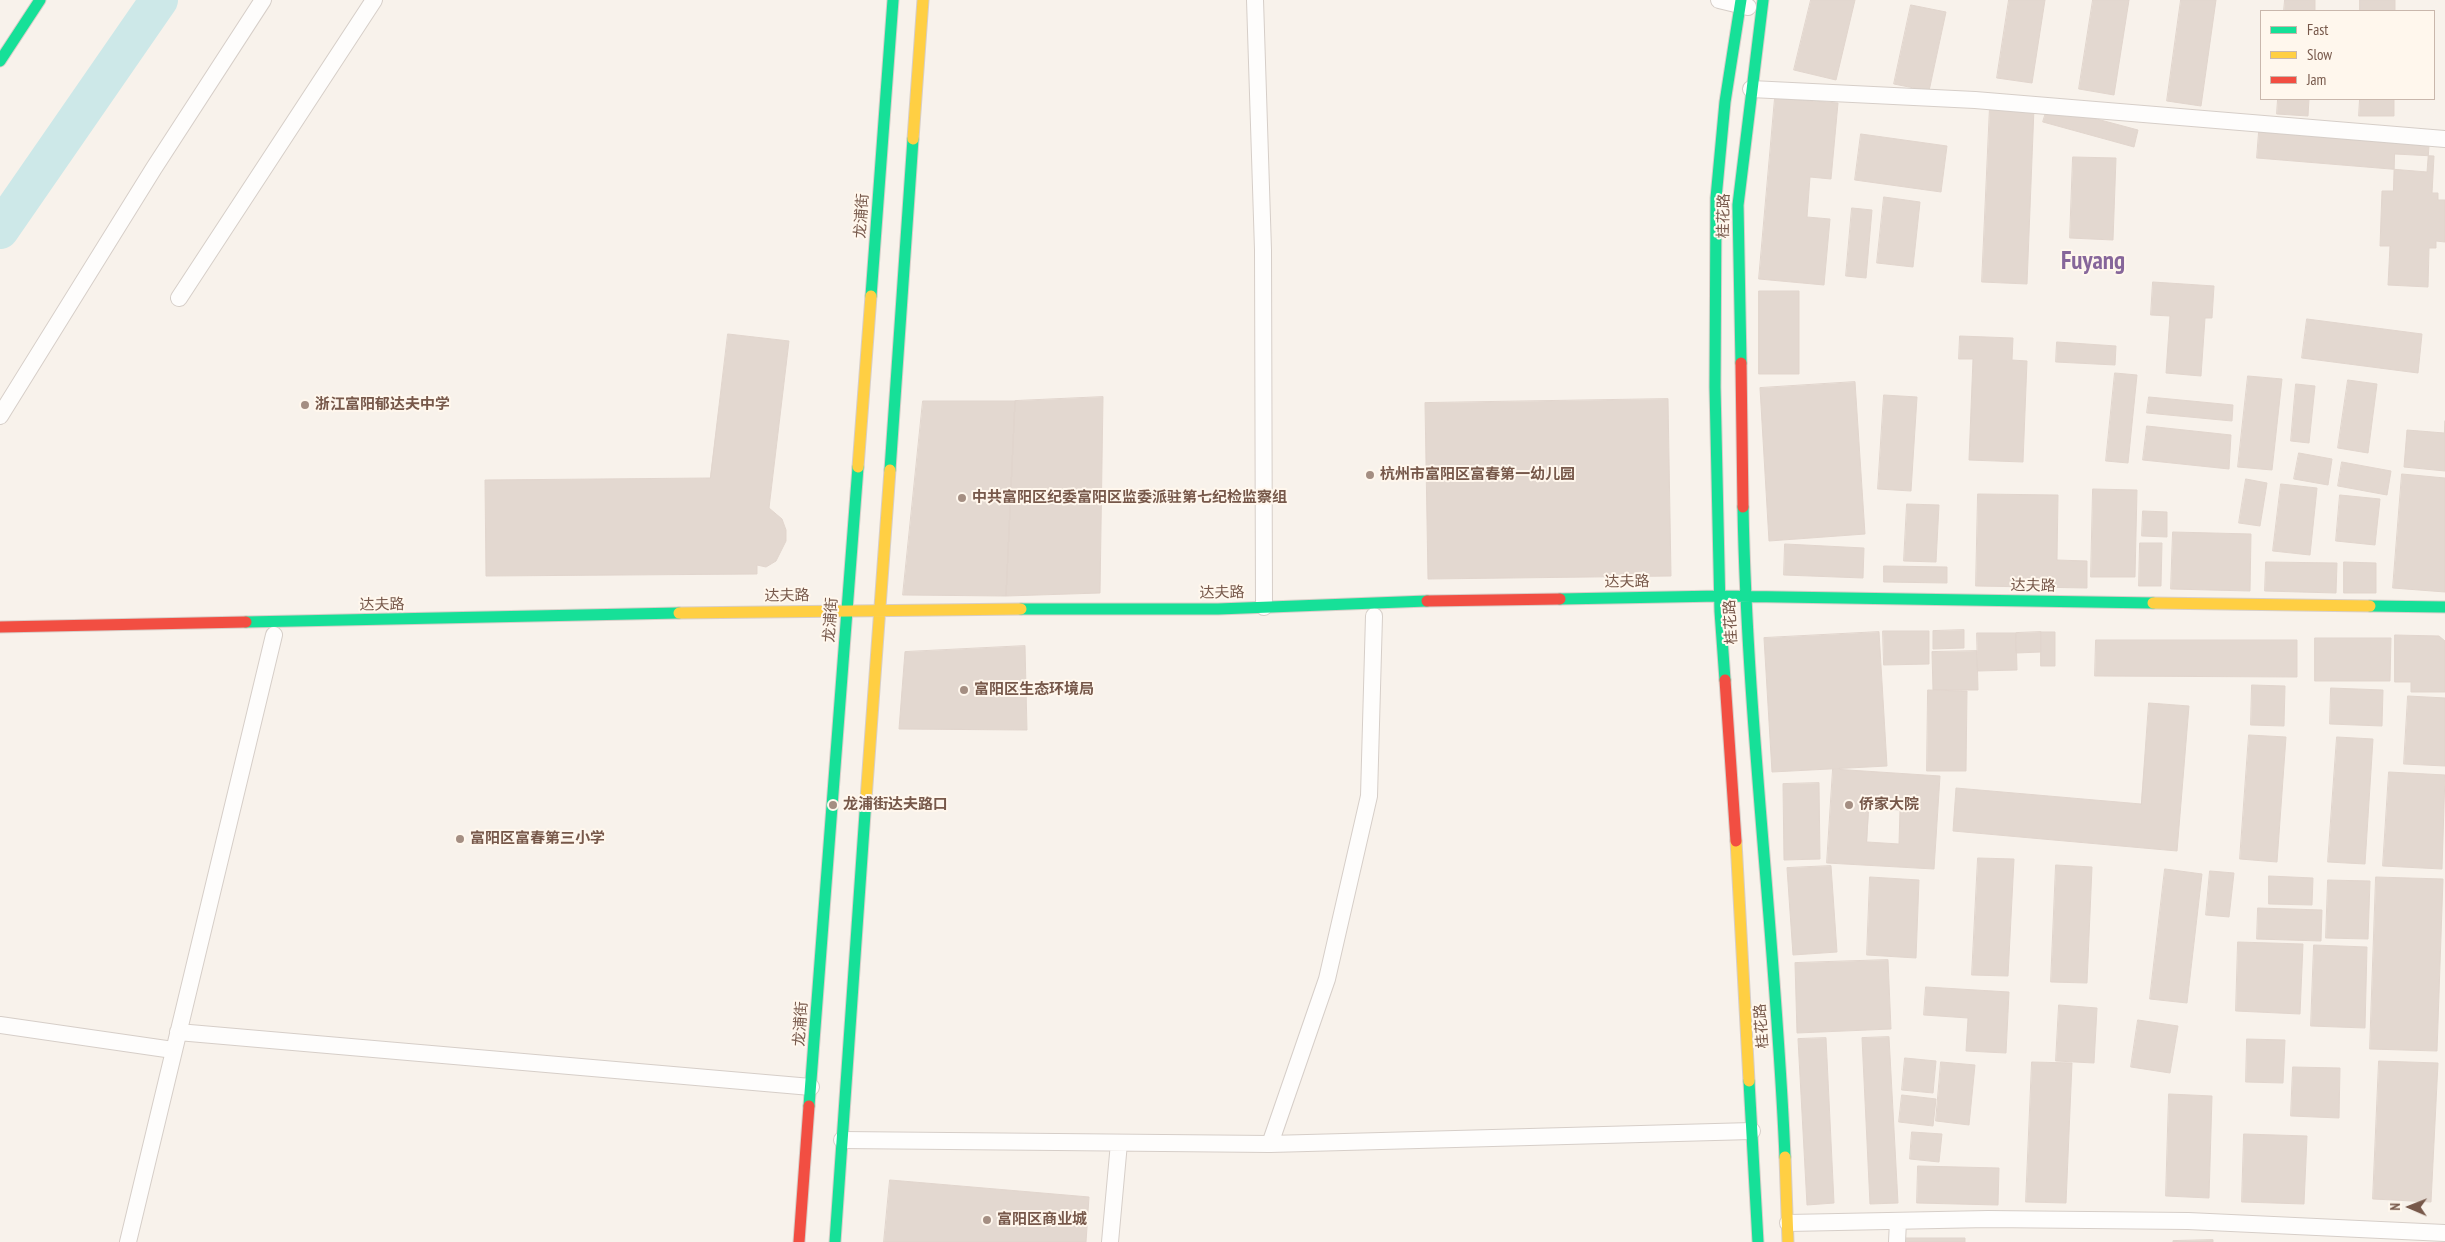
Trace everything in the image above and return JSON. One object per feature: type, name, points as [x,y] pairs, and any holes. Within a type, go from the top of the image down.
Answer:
[{"type":"main road","points":[[0,61],[40,0]]},
{"type":"main road","name":"龙浦街","points":[[800,1242],[893,0]]},
{"type":"main road","points":[[835,1242],[874,625],[880,609],[923,0]]},
{"type":"main road","points":[[1740,3],[1725,102],[1716,198],[1715,387],[1720,596],[1732,611],[1736,826],[1758,1242]]},
{"type":"main road","name":"桂花路","points":[[1762,5],[1738,205],[1745,596],[1732,611],[1770,926],[1788,1242]]},
{"type":"main road","name":"达夫路","points":[[0,627],[880,609],[1264,607],[1720,596],[2445,607]]},
{"type":"main road","points":[[874,625],[894,625]]},
{"type":"main road","points":[[0,639],[48,638]]},
{"type":"street","points":[[0,416],[154,168],[263,0]]},
{"type":"street","points":[[179,298],[374,0]]},
{"type":"street","points":[[1255,0],[1263,250],[1264,607]]},
{"type":"street","points":[[1719,0],[1762,5]]},
{"type":"street","points":[[1751,89],[1975,100],[2445,138]]},
{"type":"street","points":[[1270,1144],[1327,979],[1369,796],[1374,616]]},
{"type":"street","points":[[128,1242],[274,634]]},
{"type":"street","points":[[0,1025],[173,1050]]},
{"type":"street","points":[[178,1032],[811,1088]]},
{"type":"street","points":[[842,1140],[1270,1144],[1752,1131]]},
{"type":"street","points":[[1110,1242],[1119,1143]]},
{"type":"street","points":[[1788,1223],[1988,1219],[2188,1222],[2445,1233]]},
{"type":"street","points":[[1898,1221],[1898,1242]]},
{"type":"building","points":[[1811,0],[1855,0],[1836,80],[1794,70]]},
{"type":"building","points":[[2009,0],[2045,0],[2032,83],[1997,78]]},
{"type":"building","points":[[2093,0],[2129,0],[2114,95],[2079,89]]},
{"type":"building","points":[[2181,0],[2216,0],[2201,106],[2167,101]]},
{"type":"building","points":[[2285,0],[2315,0],[2315,10],[2284,10]]},
{"type":"building","points":[[2360,0],[2395,0],[2395,10],[2360,10]]},
{"type":"building","points":[[1911,5],[1946,12],[1929,91],[1894,84]]},
{"type":"building","points":[[1775,98],[1838,103],[1831,179],[1810,177],[1807,217],[1830,219],[1824,285],[1759,279]]},
{"type":"building","points":[[2278,100],[2309,100],[2308,116],[2277,114]]},
{"type":"building","points":[[2360,100],[2394,100],[2394,116],[2359,116]]},
{"type":"building","points":[[1990,106],[2034,108],[2027,284],[1982,282]]},
{"type":"building","points":[[2048,106],[2138,130],[2134,147],[2043,122]]},
{"type":"building","points":[[2259,132],[2429,146],[2427,172],[2257,158]]},
{"type":"building","points":[[1861,134],[1947,146],[1941,192],[1855,180]]},
{"type":"building","points":[[2395,154],[2434,156],[2432,193],[2438,193],[2438,200],[2445,200],[2445,242],[2436,241],[2436,248],[2429,248],[2428,287],[2388,285],[2390,246],[2380,246],[2382,191],[2393,191]]},
{"type":"building","points":[[2073,157],[2116,158],[2113,240],[2070,238]]},
{"type":"building","points":[[1884,197],[1920,202],[1913,267],[1877,263]]},
{"type":"building","points":[[1852,208],[1872,210],[1866,278],[1846,276]]},
{"type":"building","points":[[2153,282],[2214,286],[2212,318],[2205,318],[2201,376],[2166,373],[2170,316],[2151,315]]},
{"type":"building","points":[[1759,291],[1799,291],[1799,374],[1759,374]]},
{"type":"building","points":[[2307,319],[2422,334],[2418,373],[2302,358]]},
{"type":"building","points":[[728,334],[789,341],[769,508],[782,519],[786,530],[786,541],[776,561],[766,567],[757,565],[757,574],[486,576],[485,480],[710,478]]},
{"type":"building","points":[[1960,336],[2013,338],[2012,360],[2027,361],[2023,462],[1969,460],[1973,359],[1959,359]]},
{"type":"building","points":[[2057,342],[2116,346],[2115,365],[2056,362]]},
{"type":"building","points":[[2115,373],[2137,375],[2128,463],[2106,461]]},
{"type":"building","points":[[2248,376],[2282,379],[2272,470],[2238,467]]},
{"type":"building","points":[[2348,380],[2377,384],[2368,453],[2338,448]]},
{"type":"building","points":[[1855,382],[1865,534],[1769,541],[1760,388]]},
{"type":"building","points":[[2296,384],[2315,386],[2309,443],[2291,441]]},
{"type":"building","points":[[1884,395],[1917,397],[1911,491],[1878,489]]},
{"type":"building","points":[[1103,397],[1100,593],[1006,596],[1015,401]]},
{"type":"building","points":[[2149,397],[2233,405],[2232,421],[2147,413]]},
{"type":"building","points":[[1668,399],[1671,576],[1428,579],[1425,403]]},
{"type":"building","name":"中共富阳区纪委富阳区监委派驻第七纪检监察组","points":[[923,401],[1015,401],[1006,596],[903,595]]},
{"type":"building","points":[[2445,421],[2445,471],[2404,467],[2407,430],[2444,433]]},
{"type":"building","points":[[2147,426],[2231,435],[2229,469],[2143,460]]},
{"type":"building","points":[[2299,453],[2332,459],[2328,485],[2294,479]]},
{"type":"building","points":[[2342,462],[2391,471],[2387,495],[2338,486]]},
{"type":"building","points":[[2402,474],[2445,478],[2445,592],[2393,588]]},
{"type":"building","points":[[2246,479],[2267,483],[2260,526],[2239,523]]},
{"type":"building","points":[[2281,484],[2317,488],[2310,555],[2273,551]]},
{"type":"building","points":[[2093,489],[2137,490],[2135,577],[2091,577]]},
{"type":"building","points":[[1978,494],[2058,495],[2057,560],[2087,561],[2087,588],[1976,586]]},
{"type":"building","points":[[2340,495],[2380,499],[2375,545],[2336,541]]},
{"type":"building","points":[[1907,504],[1939,505],[1936,562],[1904,561]]},
{"type":"building","points":[[2143,511],[2167,512],[2167,537],[2142,536]]},
{"type":"building","points":[[2173,532],[2251,534],[2250,591],[2171,589]]},
{"type":"building","points":[[2140,543],[2162,543],[2161,586],[2139,586]]},
{"type":"building","points":[[1785,544],[1864,548],[1863,578],[1784,575]]},
{"type":"building","points":[[2266,562],[2337,563],[2336,593],[2265,591]]},
{"type":"building","points":[[2344,562],[2376,563],[2376,593],[2344,593]]},
{"type":"building","points":[[1884,566],[1947,567],[1947,583],[1884,582]]},
{"type":"building","points":[[1964,630],[1964,648],[1933,649],[1933,631]]},
{"type":"building","points":[[1883,631],[1929,631],[1929,664],[1884,665]]},
{"type":"building","points":[[1879,632],[1887,766],[1772,772],[1764,638]]},
{"type":"building","points":[[2041,632],[2055,632],[2055,666],[2041,666]]},
{"type":"building","points":[[2041,632],[2041,652],[2016,653],[2016,633]]},
{"type":"building","points":[[1977,633],[2016,633],[2017,670],[1978,671]]},
{"type":"building","points":[[2395,635],[2439,636],[2445,641],[2445,692],[2411,692],[2411,682],[2395,682]]},
{"type":"building","points":[[2315,638],[2391,638],[2390,681],[2315,681]]},
{"type":"building","points":[[2096,640],[2297,640],[2297,677],[2095,676]]},
{"type":"building","name":"富阳区生态环境局","points":[[1025,646],[1027,730],[899,729],[905,652]]},
{"type":"building","points":[[1977,651],[1978,690],[1933,690],[1932,652]]},
{"type":"building","points":[[2252,685],[2285,686],[2284,726],[2251,725]]},
{"type":"building","points":[[2331,688],[2383,690],[2382,726],[2330,724]]},
{"type":"building","points":[[1928,690],[1967,691],[1966,771],[1927,771]]},
{"type":"building","points":[[2408,696],[2445,698],[2445,766],[2404,764]]},
{"type":"building","points":[[2149,703],[2189,706],[2177,851],[1953,831],[1956,788],[2141,804]]},
{"type":"building","points":[[2249,735],[2286,737],[2277,862],[2240,859]]},
{"type":"building","points":[[2337,737],[2373,739],[2365,864],[2328,862]]},
{"type":"building","points":[[1833,769],[1940,776],[1934,869],[1827,863]],"holes":[[[1869,808],[1900,810],[1899,844],[1867,842]]]},
{"type":"building","points":[[2389,772],[2445,775],[2442,869],[2383,866]]},
{"type":"building","points":[[1819,783],[1820,859],[1784,860],[1783,784]]},
{"type":"building","points":[[1978,858],[2014,859],[2008,976],[1972,975]]},
{"type":"building","points":[[2056,865],[2092,867],[2087,983],[2051,982]]},
{"type":"building","points":[[1831,866],[1837,952],[1793,955],[1787,868]]},
{"type":"building","points":[[2165,869],[2202,874],[2187,1003],[2150,999]]},
{"type":"building","points":[[2210,871],[2234,873],[2229,917],[2206,915]]},
{"type":"building","points":[[2269,876],[2313,878],[2312,905],[2269,904]]},
{"type":"building","points":[[1870,877],[1919,880],[1916,958],[1867,955]]},
{"type":"building","points":[[2376,877],[2443,879],[2437,1051],[2370,1049]]},
{"type":"building","points":[[2328,880],[2370,881],[2368,939],[2326,938]]},
{"type":"building","points":[[2258,908],[2322,910],[2321,941],[2257,939]]},
{"type":"building","points":[[2238,942],[2303,944],[2300,1014],[2236,1011]]},
{"type":"building","points":[[2314,945],[2367,947],[2365,1028],[2311,1026]]},
{"type":"building","points":[[1888,960],[1891,1029],[1797,1033],[1795,963]]},
{"type":"building","points":[[1926,987],[2009,992],[2006,1053],[1966,1051],[1968,1018],[1924,1015]]},
{"type":"building","points":[[2059,1005],[2097,1008],[2094,1063],[2056,1061]]},
{"type":"building","points":[[2138,1020],[2178,1026],[2170,1073],[2131,1067]]},
{"type":"building","points":[[1889,1037],[1898,1203],[1870,1204],[1862,1038]]},
{"type":"building","points":[[1826,1038],[1834,1203],[1807,1205],[1798,1039]]},
{"type":"building","points":[[2247,1039],[2285,1040],[2283,1083],[2246,1082]]},
{"type":"building","points":[[1905,1058],[1936,1061],[1933,1093],[1902,1090]]},
{"type":"building","points":[[2379,1061],[2438,1063],[2431,1202],[2373,1199]]},
{"type":"building","points":[[1941,1062],[1975,1065],[1969,1125],[1936,1121]]},
{"type":"building","points":[[2032,1062],[2072,1063],[2066,1203],[2026,1202]]},
{"type":"building","points":[[2293,1067],[2340,1068],[2339,1118],[2291,1116]]},
{"type":"building","points":[[2169,1094],[2212,1096],[2209,1198],[2166,1196]]},
{"type":"building","points":[[1902,1095],[1936,1099],[1933,1126],[1899,1122]]},
{"type":"building","points":[[1912,1132],[1942,1134],[1939,1162],[1910,1159]]},
{"type":"building","points":[[2244,1134],[2307,1136],[2304,1204],[2242,1202]]},
{"type":"building","points":[[1918,1166],[1999,1168],[1998,1205],[1917,1203]]},
{"type":"building","name":"富阳区商业城","points":[[890,1180],[1089,1197],[1086,1242],[884,1242]]},
{"type":"building","points":[[1895,1238],[1965,1238],[1965,1242],[1895,1242]]},
{"type":"building","points":[[2213,1240],[2213,1242],[2173,1242],[2173,1241]]},
{"type":"waterway","points":[[0,230],[159,0]]},
{"type":"traffic: fast","points":[[0,61],[40,0]]},
{"type":"traffic: fast","points":[[871,296],[893,0]]},
{"type":"traffic: fast","points":[[1725,680],[1720,611],[1715,387],[1716,198],[1725,102],[1741,0]]},
{"type":"traffic: fast","points":[[1741,363],[1738,205],[1763,0]]},
{"type":"traffic: fast","points":[[890,470],[913,139]]},
{"type":"traffic: fast","points":[[809,1106],[858,467]]},
{"type":"traffic: fast","points":[[1743,507],[1750,670],[1781,1076],[1785,1157]]},
{"type":"traffic: fast","points":[[1560,599],[1720,596],[2153,603]]},
{"type":"traffic: fast","points":[[1021,609],[1218,609],[1427,601]]},
{"type":"traffic: fast","points":[[2370,606],[2445,607]]},
{"type":"traffic: fast","points":[[246,622],[679,613]]},
{"type":"traffic: fast","points":[[835,1242],[866,799]]},
{"type":"traffic: fast","points":[[1749,1081],[1758,1242]]},
{"type":"traffic: slow","points":[[913,139],[923,0]]},
{"type":"traffic: slow","points":[[858,467],[871,296]]},
{"type":"traffic: slow","points":[[866,799],[890,470]]},
{"type":"traffic: slow","points":[[2153,603],[2370,606]]},
{"type":"traffic: slow","points":[[679,613],[1021,609]]},
{"type":"traffic: slow","points":[[1736,841],[1749,1081]]},
{"type":"traffic: slow","points":[[1785,1157],[1788,1242]]},
{"type":"traffic: jam","points":[[1741,363],[1743,507]]},
{"type":"traffic: jam","points":[[1427,601],[1560,599]]},
{"type":"traffic: jam","points":[[0,627],[246,622]]},
{"type":"traffic: jam","points":[[1725,680],[1736,841]]},
{"type":"traffic: jam","points":[[799,1242],[809,1106]]},
{"type":"place","name":"浙江富阳郁达夫中学","points":[[305,405]]},
{"type":"place","name":"杭州市富阳区富春第一幼儿园","points":[[1370,475]]},
{"type":"place","name":"中共富阳区纪委富阳区监委派驻第七纪检监察组","points":[[962,498]]},
{"type":"place","name":"富阳区生态环境局","points":[[964,690]]},
{"type":"place","name":"龙浦街达夫路口","points":[[833,805]]},
{"type":"place","name":"侨家大院","points":[[1849,805]]},
{"type":"place","name":"富阳区富春第三小学","points":[[460,839]]},
{"type":"place","name":"富阳区商业城","points":[[987,1220]]},
{"type":"district","name":"Fuyang","points":[[2093,262]]}]
